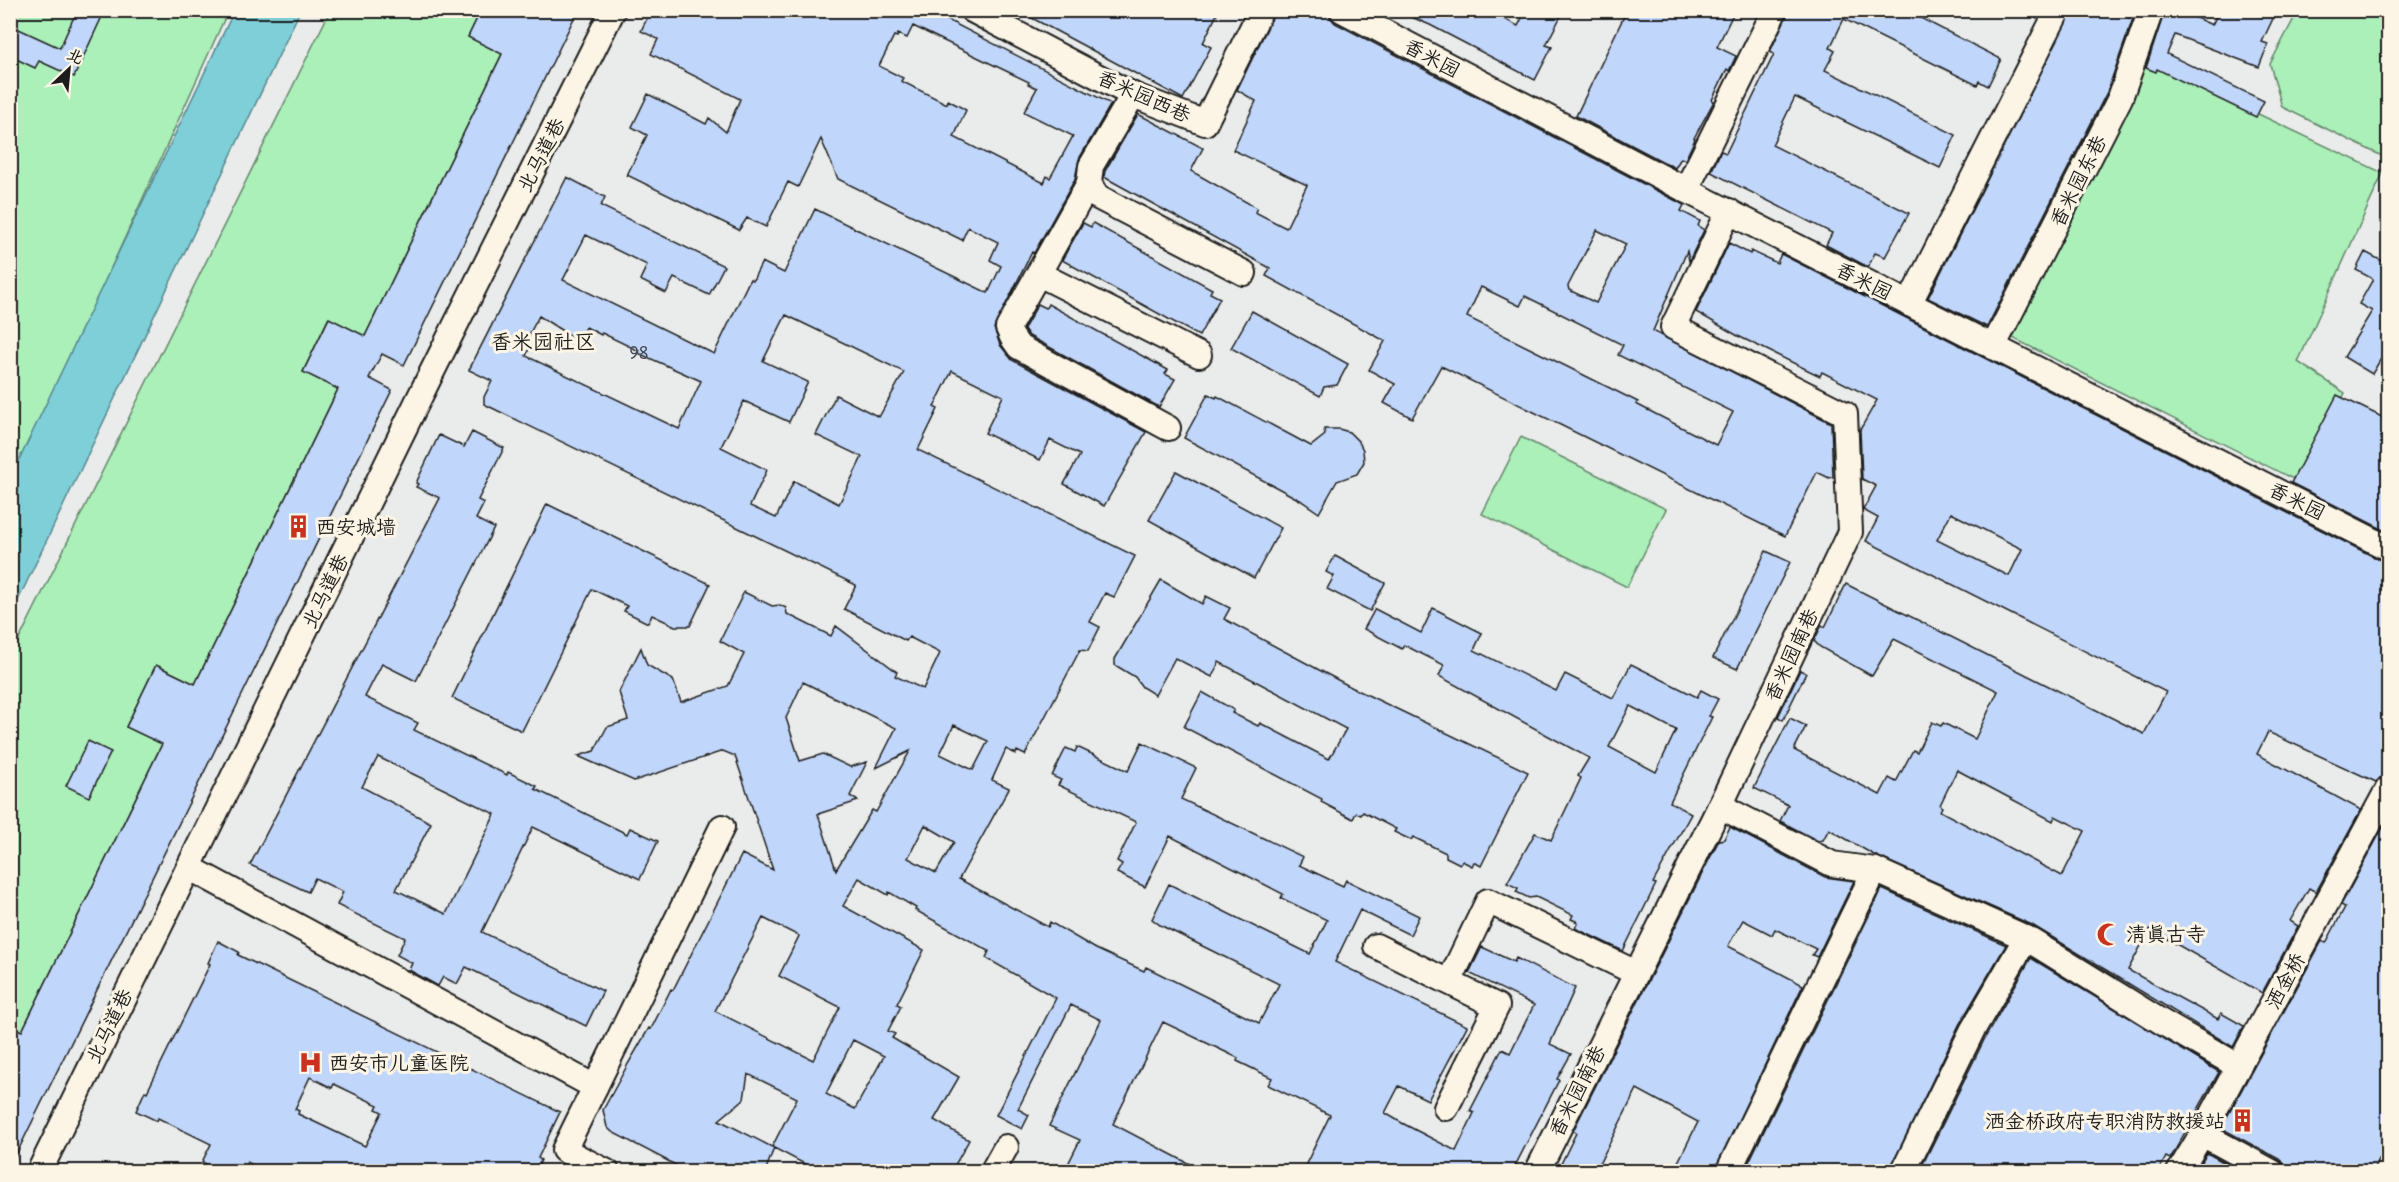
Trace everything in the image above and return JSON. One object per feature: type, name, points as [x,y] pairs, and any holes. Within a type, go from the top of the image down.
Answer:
[{"type":"street","name":"北马道巷","points":[[39,1172],[126,991],[190,868],[430,376],[613,10]]},
{"type":"street","name":"香米园西巷","points":[[972,10],[1133,95],[1205,123],[1261,10]]},
{"type":"street","name":"香米园","points":[[1342,10],[1686,190],[2388,548]]},
{"type":"street","points":[[1686,190],[1775,10]]},
{"type":"street","points":[[1909,304],[2058,10]]},
{"type":"street","name":"香米园东巷","points":[[1993,346],[2120,98],[2151,10]]},
{"type":"street","points":[[1133,95],[1091,166],[1089,183],[1008,327],[1019,347],[1168,428]]},
{"type":"street","points":[[1089,183],[1096,196],[1244,273]]},
{"type":"street","name":"香米园南巷","points":[[1537,1172],[1720,806],[1850,532],[1845,414],[1673,327],[1729,211]]},
{"type":"street","points":[[1039,274],[1199,355]]},
{"type":"street","name":"洒金桥","points":[[2180,1172],[2388,789]]},
{"type":"street","points":[[1720,806],[1832,864],[1875,870],[2026,938],[2238,1066]]},
{"type":"street","points":[[607,1172],[564,1150],[722,827]]},
{"type":"street","points":[[190,868],[596,1087]]},
{"type":"street","points":[[1728,1172],[1875,870]]},
{"type":"street","points":[[1449,982],[1488,901],[1636,973]]},
{"type":"street","points":[[1903,1172],[1972,1031],[2026,938]]},
{"type":"street","points":[[1376,946],[1497,1006],[1446,1108]]},
{"type":"street","points":[[2202,1134],[2272,1172]]},
{"type":"street","points":[[992,1172],[1006,1147]]},
{"type":"green space","points":[[11,11],[228,11],[11,488]]},
{"type":"green space","points":[[330,11],[481,11],[468,37],[502,54],[365,336],[328,319],[303,372],[338,389],[195,684],[156,665],[126,727],[162,744],[22,1031],[10,1026],[10,658]]},
{"type":"green space","points":[[2298,11],[2388,11],[2388,159],[2282,107],[2270,64]]},
{"type":"green space","points":[[2142,59],[2383,173],[2298,362],[2345,393],[2299,482],[1999,331]]},
{"type":"green space","points":[[1521,437],[1666,509],[1627,587],[1482,514]]},
{"type":"water","points":[[234,11],[300,11],[11,615],[11,477]]},
{"type":"building","points":[[77,10],[105,10],[74,77],[39,61],[35,68],[10,56],[10,25],[60,48]]},
{"type":"building","name":"西安城墙","points":[[481,10],[578,10],[404,365],[382,354],[369,378],[392,390],[10,1167],[10,1026],[22,1031],[162,744],[126,727],[156,665],[195,684],[338,389],[303,372],[329,318],[365,336],[502,54],[468,37]]},
{"type":"building","points":[[651,10],[920,10],[938,20],[940,16],[1111,104],[1079,159],[1075,179],[1034,253],[1032,252],[994,328],[1000,345],[1012,360],[1146,432],[1104,506],[1064,484],[1080,455],[1050,440],[1040,460],[985,433],[1003,396],[952,371],[934,407],[938,409],[918,450],[1135,556],[1114,597],[1105,593],[1090,622],[1100,627],[1088,651],[1080,650],[1025,755],[1006,749],[992,780],[1009,788],[959,879],[1048,927],[1050,922],[1096,949],[1144,971],[1146,967],[1259,1023],[1279,984],[1152,919],[1169,884],[1310,954],[1327,920],[1281,898],[1283,894],[1170,836],[1145,887],[1117,873],[1122,864],[1117,861],[1136,822],[1058,785],[1061,780],[1052,776],[1066,748],[1075,752],[1077,747],[1128,771],[1142,742],[1196,768],[1181,799],[1303,857],[1299,865],[1343,886],[1346,880],[1419,916],[1410,935],[1360,910],[1335,962],[1467,1026],[1428,1100],[1399,1086],[1385,1113],[1402,1123],[1456,1151],[1474,1113],[1470,1111],[1502,1049],[1510,1053],[1534,1005],[1469,973],[1482,947],[1514,962],[1516,958],[1575,988],[1550,1044],[1571,1054],[1512,1172],[1302,1172],[1330,1115],[1268,1085],[1272,1078],[1237,1061],[1238,1058],[1163,1022],[1113,1124],[1205,1172],[1064,1172],[1080,1140],[1049,1126],[1101,1020],[1071,1005],[1018,1109],[1029,1115],[1022,1129],[996,1115],[1056,998],[986,958],[989,951],[915,910],[916,908],[889,892],[888,895],[859,878],[843,906],[924,950],[897,1004],[901,1006],[888,1031],[895,1034],[892,1038],[959,1077],[934,1120],[969,1140],[951,1172],[820,1172],[774,1148],[765,1172],[689,1172],[612,1132],[607,1127],[603,1110],[649,1028],[651,1029],[671,989],[673,990],[742,854],[773,870],[735,756],[723,751],[634,781],[578,756],[594,751],[607,727],[628,720],[619,692],[641,648],[647,665],[673,680],[681,702],[728,686],[744,654],[720,641],[744,592],[772,606],[780,605],[786,608],[787,614],[831,636],[836,626],[897,672],[895,676],[923,689],[940,653],[909,637],[906,641],[844,609],[856,585],[484,404],[484,397],[492,381],[469,370],[567,177],[605,197],[601,206],[724,266],[709,295],[674,278],[666,293],[640,280],[647,265],[586,235],[563,280],[714,354],[750,279],[753,280],[762,262],[784,273],[815,209],[988,293],[1001,266],[990,260],[998,242],[968,227],[962,240],[838,179],[821,139],[798,187],[788,182],[766,227],[747,218],[739,230],[627,175],[647,135],[632,127],[648,94],[706,124],[709,118],[726,132],[740,99],[651,54],[658,39],[641,31]],"holes":[[[913,26],[1037,88],[1024,112],[1073,136],[1050,178],[1047,176],[1044,183],[954,137],[966,110],[948,100],[947,104],[901,81],[903,78],[879,66],[894,36],[897,37],[898,34],[907,38]],[[786,315],[904,372],[879,417],[836,395],[816,435],[862,457],[839,504],[794,481],[776,518],[750,506],[767,470],[721,447],[744,401],[789,422],[808,382],[763,361]],[[539,316],[578,341],[586,327],[701,381],[679,429],[526,356],[530,347],[524,344]],[[803,682],[896,728],[876,768],[910,751],[876,812],[872,810],[836,870],[818,814],[858,801],[850,796],[867,762],[850,767],[823,754],[800,761],[786,718]],[[954,725],[988,741],[973,770],[940,754]],[[925,825],[954,842],[936,873],[908,858]],[[763,918],[799,936],[779,976],[840,1007],[813,1060],[715,1011]],[[853,1040],[884,1056],[855,1109],[826,1094]],[[748,1074],[797,1098],[772,1147],[719,1120],[744,1099]]]},
{"type":"building","points":[[1017,10],[1219,10],[1203,43],[1211,47],[1183,99]]},
{"type":"building","points":[[1276,10],[1328,10],[1335,23],[1684,205],[1681,211],[1700,221],[1698,226],[1704,230],[1689,261],[1687,251],[1653,331],[1831,423],[1833,477],[1829,478],[1817,472],[1785,536],[1441,366],[1412,418],[1384,403],[1395,384],[1369,370],[1385,341],[1266,276],[1270,268],[1104,177],[1105,171],[1138,114],[1203,148],[1191,171],[1257,208],[1255,212],[1286,228],[1307,185],[1233,150],[1256,101],[1237,90]],"holes":[[[1597,230],[1626,244],[1596,303],[1569,290],[1568,286]],[[1481,287],[1520,306],[1525,296],[1623,345],[1618,355],[1733,412],[1716,445],[1636,404],[1638,402],[1467,317]]]},
{"type":"building","points":[[1395,10],[1487,10],[1518,26],[1526,10],[1564,10],[1546,45],[1552,47],[1535,80],[1430,25]]},
{"type":"building","points":[[1627,10],[1735,10],[1717,47],[1736,56],[1729,71],[1727,69],[1685,160],[1681,158],[1675,168],[1576,116]]},
{"type":"building","points":[[1789,10],[1905,10],[2001,59],[1988,86],[1979,81],[1977,85],[1844,19],[1830,48],[1835,51],[1825,70],[1956,135],[1940,168],[1795,97],[1772,145],[1909,213],[1885,257],[1875,253],[1868,267],[1826,245],[1832,233],[1711,172],[1721,151],[1726,153],[1774,54],[1770,52]]},
{"type":"building","points":[[2072,10],[2114,10],[2129,18],[2133,10],[2136,10],[2107,92],[1987,327],[1928,298]]},
{"type":"building","points":[[2165,10],[2178,10],[2212,25],[2219,10],[2277,10],[2262,42],[2268,44],[2259,67],[2175,35],[2167,54],[2264,101],[2256,117],[2157,69],[2156,72],[2146,68]]},
{"type":"building","points":[[1083,223],[1091,227],[1093,223],[1212,289],[1210,293],[1220,298],[1199,336],[1062,260]]},
{"type":"building","points":[[1729,243],[1750,254],[1751,251],[1777,263],[1781,254],[2382,561],[2388,562],[2388,775],[2376,782],[2268,732],[2257,754],[2361,810],[2316,892],[2309,888],[2290,921],[2298,926],[2262,993],[2150,929],[2128,970],[2218,1019],[2221,1013],[2244,1026],[2233,1047],[2032,925],[1874,855],[1829,829],[1823,840],[1818,841],[1780,821],[1788,805],[1754,788],[1790,718],[1806,726],[1794,750],[1880,795],[1889,778],[1896,782],[1913,750],[1917,752],[1932,722],[1941,726],[1943,723],[1975,739],[1998,691],[1894,639],[1872,676],[1820,647],[1814,641],[1822,625],[1825,627],[1846,584],[2144,734],[2166,692],[1866,541],[1878,518],[1863,510],[1876,486],[1862,479],[1860,430],[1877,400],[1822,372],[1820,376],[1738,336],[1696,312]],"holes":[[[1951,513],[2022,549],[2009,576],[1937,540]],[[1957,770],[2053,821],[2055,816],[2085,831],[2062,876],[1940,811],[1942,807],[1940,805]]]},
{"type":"building","points":[[2388,250],[2388,347],[2372,374],[2344,357],[2372,311],[2359,304],[2373,279],[2356,270],[2365,252],[2382,261]]},
{"type":"building","points":[[1038,304],[1046,308],[1048,304],[1168,370],[1165,374],[1175,379],[1159,407],[1029,336],[1024,329]]},
{"type":"building","points":[[1252,311],[1348,364],[1337,385],[1324,387],[1320,396],[1231,348]]},
{"type":"building","points":[[1208,394],[1216,398],[1217,396],[1311,446],[1325,435],[1324,429],[1349,432],[1363,450],[1364,462],[1357,474],[1337,481],[1319,513],[1300,500],[1184,438]]},
{"type":"building","points":[[2337,395],[2388,420],[2388,532],[2291,483]]},
{"type":"building","points":[[472,432],[504,448],[478,500],[484,503],[476,519],[494,528],[416,681],[382,664],[365,697],[418,723],[414,730],[507,775],[508,772],[537,786],[535,789],[627,834],[630,828],[658,841],[640,879],[533,827],[482,932],[603,991],[586,1026],[466,967],[457,984],[443,977],[438,986],[409,970],[412,963],[397,955],[405,938],[337,905],[343,892],[315,878],[308,892],[250,865],[440,498],[416,487],[439,435],[464,447]],"holes":[[[378,757],[495,814],[446,914],[396,890],[431,823],[362,787]]]},
{"type":"building","points":[[1176,471],[1281,528],[1254,578],[1149,520]]},
{"type":"building","points":[[547,504],[710,584],[690,626],[675,626],[652,615],[648,623],[624,611],[627,606],[592,589],[522,731],[452,698]]},
{"type":"building","points":[[1766,551],[1790,562],[1737,669],[1713,658]]},
{"type":"building","points":[[1335,556],[1385,583],[1370,611],[1327,589],[1334,576],[1326,572]]},
{"type":"building","points":[[1161,580],[1202,604],[1206,596],[1230,608],[1224,619],[1351,687],[1528,772],[1481,866],[1474,862],[1472,866],[1462,861],[1460,864],[1446,857],[1446,853],[1413,837],[1411,840],[1394,832],[1396,829],[1363,812],[1361,815],[1356,813],[1353,819],[1321,802],[1322,799],[1184,727],[1202,692],[1234,710],[1232,713],[1258,726],[1260,723],[1329,759],[1346,729],[1219,662],[1212,677],[1175,658],[1155,695],[1142,687],[1135,677],[1115,665],[1115,659]]},
{"type":"building","points":[[1433,608],[1482,633],[1474,650],[1556,691],[1565,674],[1613,698],[1631,664],[1697,697],[1701,690],[1718,699],[1709,716],[1712,717],[1670,802],[1691,814],[1653,883],[1656,884],[1623,951],[1575,928],[1578,922],[1571,919],[1573,915],[1536,897],[1529,898],[1516,892],[1518,888],[1507,883],[1535,833],[1551,840],[1581,778],[1578,776],[1589,758],[1439,676],[1444,665],[1404,645],[1402,649],[1364,629],[1375,609],[1421,633]],"holes":[[[1630,706],[1676,730],[1656,772],[1609,747]]]},
{"type":"building","points":[[1800,670],[1806,673],[1783,720],[1778,717]]},
{"type":"building","points":[[88,741],[111,752],[89,797],[66,786]]},
{"type":"building","points":[[2386,822],[2388,824],[2388,1155],[2378,1159],[2373,1172],[2286,1172],[2284,1164],[2279,1159],[2221,1128],[2322,941],[2326,943],[2345,907],[2341,905]]},
{"type":"building","points":[[1730,827],[1825,877],[1854,881],[1817,957],[1812,955],[1816,949],[1775,929],[1772,935],[1743,920],[1728,946],[1803,985],[1714,1172],[1673,1172],[1698,1122],[1637,1089],[1595,1172],[1557,1172],[1576,1133],[1573,1131],[1719,840],[1724,839]]},
{"type":"building","points":[[1882,889],[2006,945],[1959,1025],[1889,1172],[1744,1172]]},
{"type":"building","name":"西安市儿童医院","points":[[218,941],[239,952],[238,955],[560,1112],[538,1158],[541,1160],[536,1172],[267,1172],[247,1162],[242,1172],[222,1172],[202,1162],[211,1144],[158,1118],[157,1121],[136,1111],[210,964],[208,963]],"holes":[[[310,1077],[332,1088],[334,1084],[378,1105],[376,1109],[382,1112],[365,1146],[298,1114],[299,1111],[295,1109]]]},
{"type":"building","points":[[2031,958],[2219,1072],[2170,1159],[2166,1157],[2158,1172],[1919,1172],[1985,1038]]},
{"type":"building","points":[[2207,1153],[2241,1172],[2196,1172]]},
{"type":"place","name":"西安城墙","points":[[298,527]]},
{"type":"place","name":"清真古寺","points":[[2108,934]]},
{"type":"place","name":"西安市儿童医院","points":[[311,1063]]},
{"type":"place","name":"洒金桥政府专职消防救援站","points":[[2243,1121]]},
{"type":"district","name":"香米园社区","points":[[543,342]]}]
